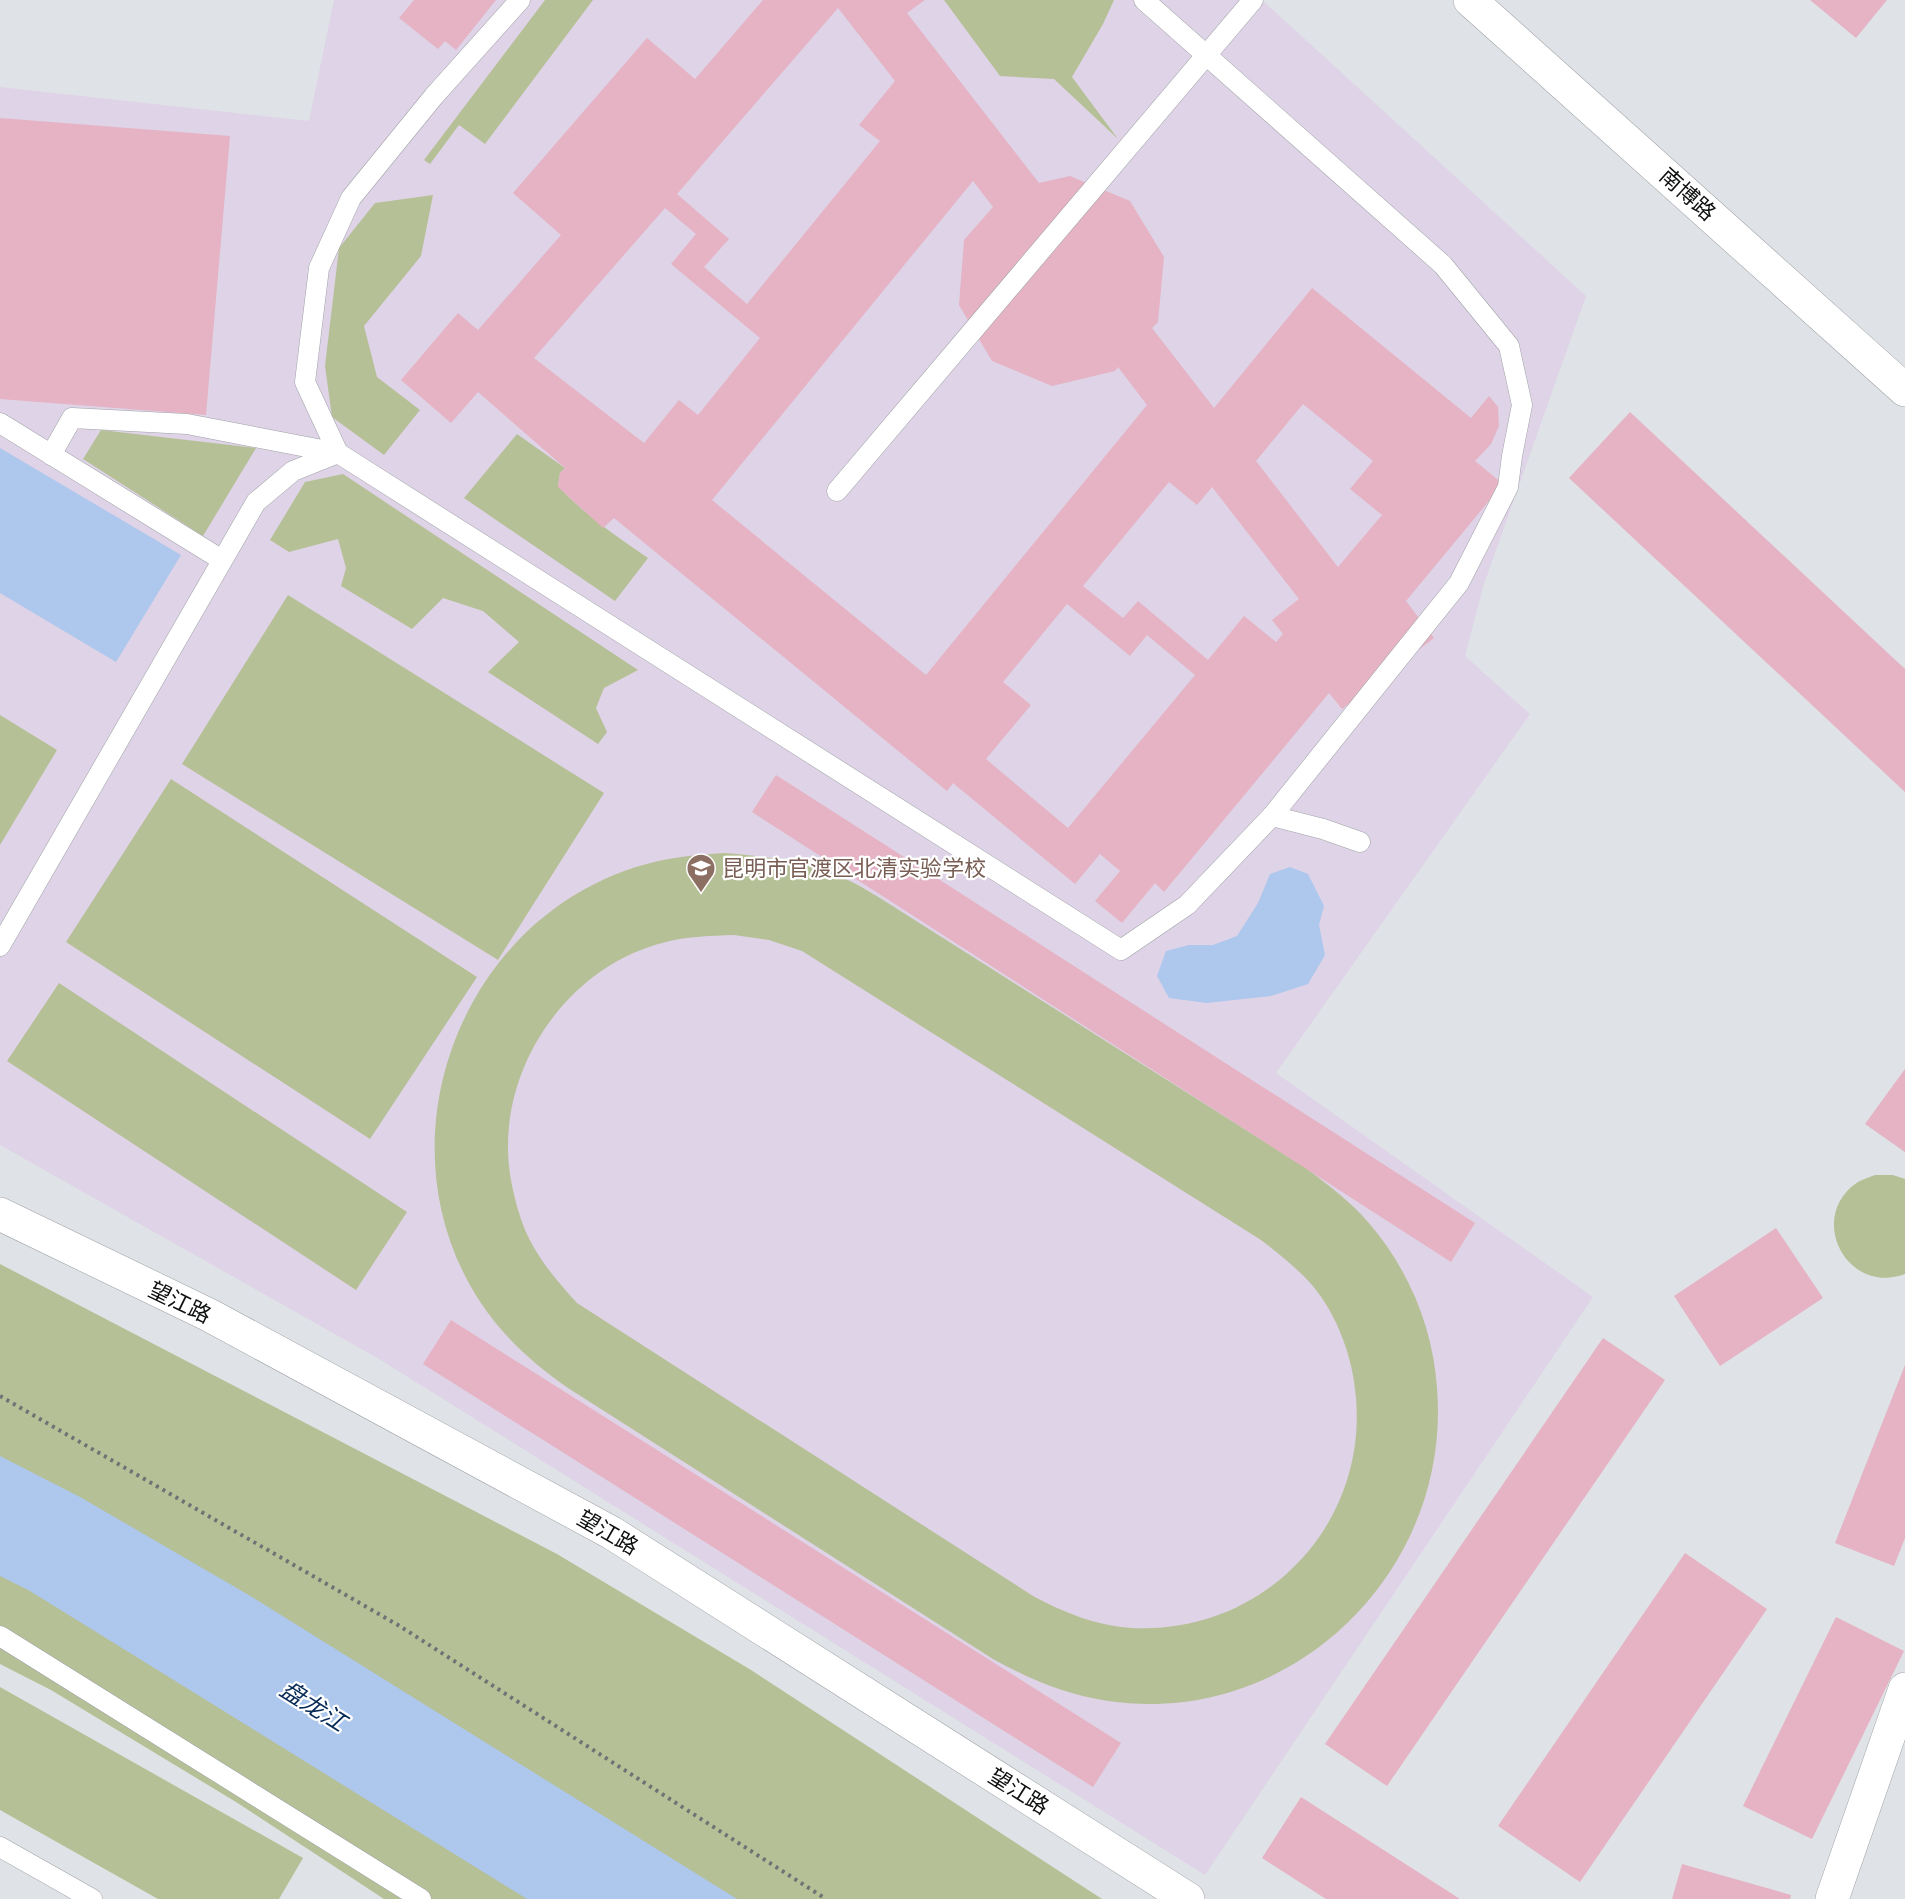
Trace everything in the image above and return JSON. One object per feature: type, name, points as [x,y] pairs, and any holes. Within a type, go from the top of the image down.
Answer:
[{"type":"street","name":"南博路","points":[[1470,0],[1905,390]]},
{"type":"street","name":"望江路","points":[[0,1214],[209,1315],[612,1533],[1188,1899]]},
{"type":"street","points":[[1832,1899],[1893,1767],[1905,1689]]},
{"type":"lane","points":[[338,453],[305,382],[319,268],[351,198],[434,96],[520,0]]},
{"type":"lane","points":[[51,455],[72,418],[187,423],[338,453],[1121,950],[1187,906],[1272,816],[1460,583],[1508,487],[1522,405],[1509,345],[1443,265],[1144,0]]},
{"type":"lane","points":[[837,491],[1253,0]]},
{"type":"lane","points":[[0,423],[222,560]]},
{"type":"lane","points":[[0,946],[256,501],[293,471],[338,453]]},
{"type":"lane","points":[[1272,816],[1323,829],[1360,842]]},
{"type":"lane","points":[[0,1636],[421,1899]]},
{"type":"lane","points":[[0,1847],[92,1899]]},
{"type":"path","points":[[0,1396],[398,1624],[826,1899]]},
{"type":"shaded area","name":"昆明市官渡区北清实验学校","points":[[334,0],[1262,0],[1586,296],[1483,587],[1465,656],[1530,714],[1276,1073],[1593,1297],[1205,1875],[379,1359],[0,1145],[0,87],[309,121]]},
{"type":"green space","points":[[545,0],[593,0],[485,144],[459,125],[430,164],[424,160]]},
{"type":"green space","points":[[944,0],[1114,0],[1103,24],[1072,77],[1118,139],[1054,79],[1000,76]]},
{"type":"green space","points":[[433,195],[421,256],[364,326],[377,377],[420,410],[384,455],[332,417],[325,366],[339,248],[375,203]]},
{"type":"green space","points":[[101,430],[256,448],[203,536],[83,459]]},
{"type":"green space","points":[[517,434],[565,468],[560,473],[558,486],[568,497],[601,525],[648,558],[615,601],[464,498]]},
{"type":"green space","points":[[343,474],[638,670],[604,688],[596,708],[607,732],[598,744],[488,672],[519,642],[483,611],[443,598],[412,629],[341,586],[346,568],[338,539],[289,552],[270,540],[305,482]]},
{"type":"green space","points":[[288,595],[604,793],[498,960],[182,764]]},
{"type":"green space","points":[[0,715],[57,750],[0,845]]},
{"type":"green space","points":[[171,779],[477,977],[370,1139],[66,942]]},
{"type":"green space","points":[[724,853],[799,863],[828,872],[862,887],[1306,1168],[1354,1207],[1382,1240],[1416,1299],[1430,1343],[1437,1388],[1435,1455],[1418,1518],[1388,1575],[1347,1623],[1297,1662],[1239,1689],[1176,1703],[1108,1701],[1092,1698],[1077,1695],[1020,1673],[993,1659],[568,1388],[520,1350],[490,1316],[481,1303],[450,1241],[436,1175],[437,1108],[454,1044],[483,985],[526,933],[579,892],[643,865],[673,858]],"holes":[[[734,935],[769,940],[802,951],[1261,1240],[1312,1285],[1337,1324],[1348,1353],[1356,1398],[1355,1445],[1344,1489],[1324,1529],[1297,1564],[1263,1592],[1223,1613],[1179,1625],[1119,1627],[1081,1618],[1057,1608],[1033,1596],[577,1303],[551,1273],[524,1228],[511,1182],[508,1148],[511,1113],[519,1080],[533,1048],[552,1018],[575,992],[602,970],[633,953],[666,942],[691,937]]]},
{"type":"green space","points":[[59,983],[407,1212],[356,1290],[7,1061]]},
{"type":"green space","points":[[1875,1175],[1893,1175],[1905,1179],[1905,1274],[1884,1278],[1865,1274],[1850,1264],[1840,1249],[1834,1232],[1835,1214],[1843,1197],[1858,1182]]},
{"type":"green space","points":[[0,1264],[557,1554],[751,1670],[1102,1899],[384,1899],[236,1802],[51,1690],[0,1664]]},
{"type":"green space","points":[[0,1687],[303,1858],[279,1899],[158,1899],[0,1810]]},
{"type":"water","points":[[0,448],[181,555],[116,662],[0,593]]},
{"type":"water","points":[[1290,867],[1308,874],[1324,906],[1319,925],[1325,955],[1308,984],[1271,996],[1207,1003],[1169,998],[1157,976],[1166,951],[1189,945],[1213,945],[1237,936],[1258,903],[1270,874]]},
{"type":"water","name":"盘龙江","points":[[0,1456],[80,1497],[247,1594],[737,1899],[527,1899],[30,1591],[0,1576]]},
{"type":"building","points":[[414,0],[496,0],[456,50],[445,41],[438,49],[399,18]]},
{"type":"building","points":[[763,0],[925,0],[907,13],[1039,183],[1070,176],[1130,201],[1164,257],[1158,322],[1152,328],[1214,408],[1312,288],[1471,418],[1489,396],[1498,407],[1499,426],[1491,444],[1475,461],[1503,484],[1406,601],[1434,638],[1342,709],[1329,693],[1164,892],[1155,883],[1122,923],[1095,901],[1120,871],[1100,854],[1075,884],[953,783],[947,791],[614,518],[603,528],[558,487],[560,473],[565,468],[478,392],[451,423],[401,380],[458,313],[478,330],[561,235],[513,193],[647,38],[695,79]],"holes":[[[838,8],[895,81],[859,125],[880,141],[747,304],[704,267],[729,239],[677,194]],[[973,181],[993,207],[964,240],[959,305],[992,361],[1052,386],[1115,371],[1118,367],[1147,405],[926,675],[712,500]],[[665,208],[696,234],[671,264],[760,338],[698,415],[679,400],[644,443],[534,358]],[[1303,404],[1373,461],[1350,489],[1382,515],[1338,567],[1256,461]],[[1169,482],[1197,505],[1212,487],[1299,599],[1272,620],[1283,634],[1276,642],[1244,616],[1208,660],[1138,601],[1123,618],[1083,586]],[[1067,604],[1130,656],[1147,635],[1195,675],[1068,828],[986,759],[1031,705],[1003,682]]]},
{"type":"building","points":[[1810,0],[1887,0],[1856,38]]},
{"type":"building","points":[[0,118],[230,136],[206,415],[0,399]]},
{"type":"building","points":[[1630,412],[1905,669],[1905,792],[1569,478]]},
{"type":"building","points":[[776,775],[1475,1223],[1451,1262],[752,812]]},
{"type":"building","points":[[1905,1069],[1905,1152],[1865,1124]]},
{"type":"building","points":[[1776,1228],[1823,1298],[1720,1366],[1674,1296]]},
{"type":"building","points":[[451,1320],[1121,1743],[1093,1787],[423,1364]]},
{"type":"building","points":[[1603,1338],[1665,1380],[1387,1786],[1325,1744]]},
{"type":"building","points":[[1905,1365],[1905,1538],[1894,1566],[1835,1543]]},
{"type":"building","points":[[1685,1553],[1767,1609],[1580,1882],[1498,1826]]},
{"type":"building","points":[[1836,1617],[1904,1651],[1812,1839],[1743,1806]]},
{"type":"building","points":[[1301,1797],[1460,1899],[1326,1899],[1262,1858]]},
{"type":"building","points":[[1682,1864],[1791,1895],[1790,1899],[1672,1899]]},
{"type":"place","name":"昆明市官渡区北清实验学校","points":[[701,894]]}]
